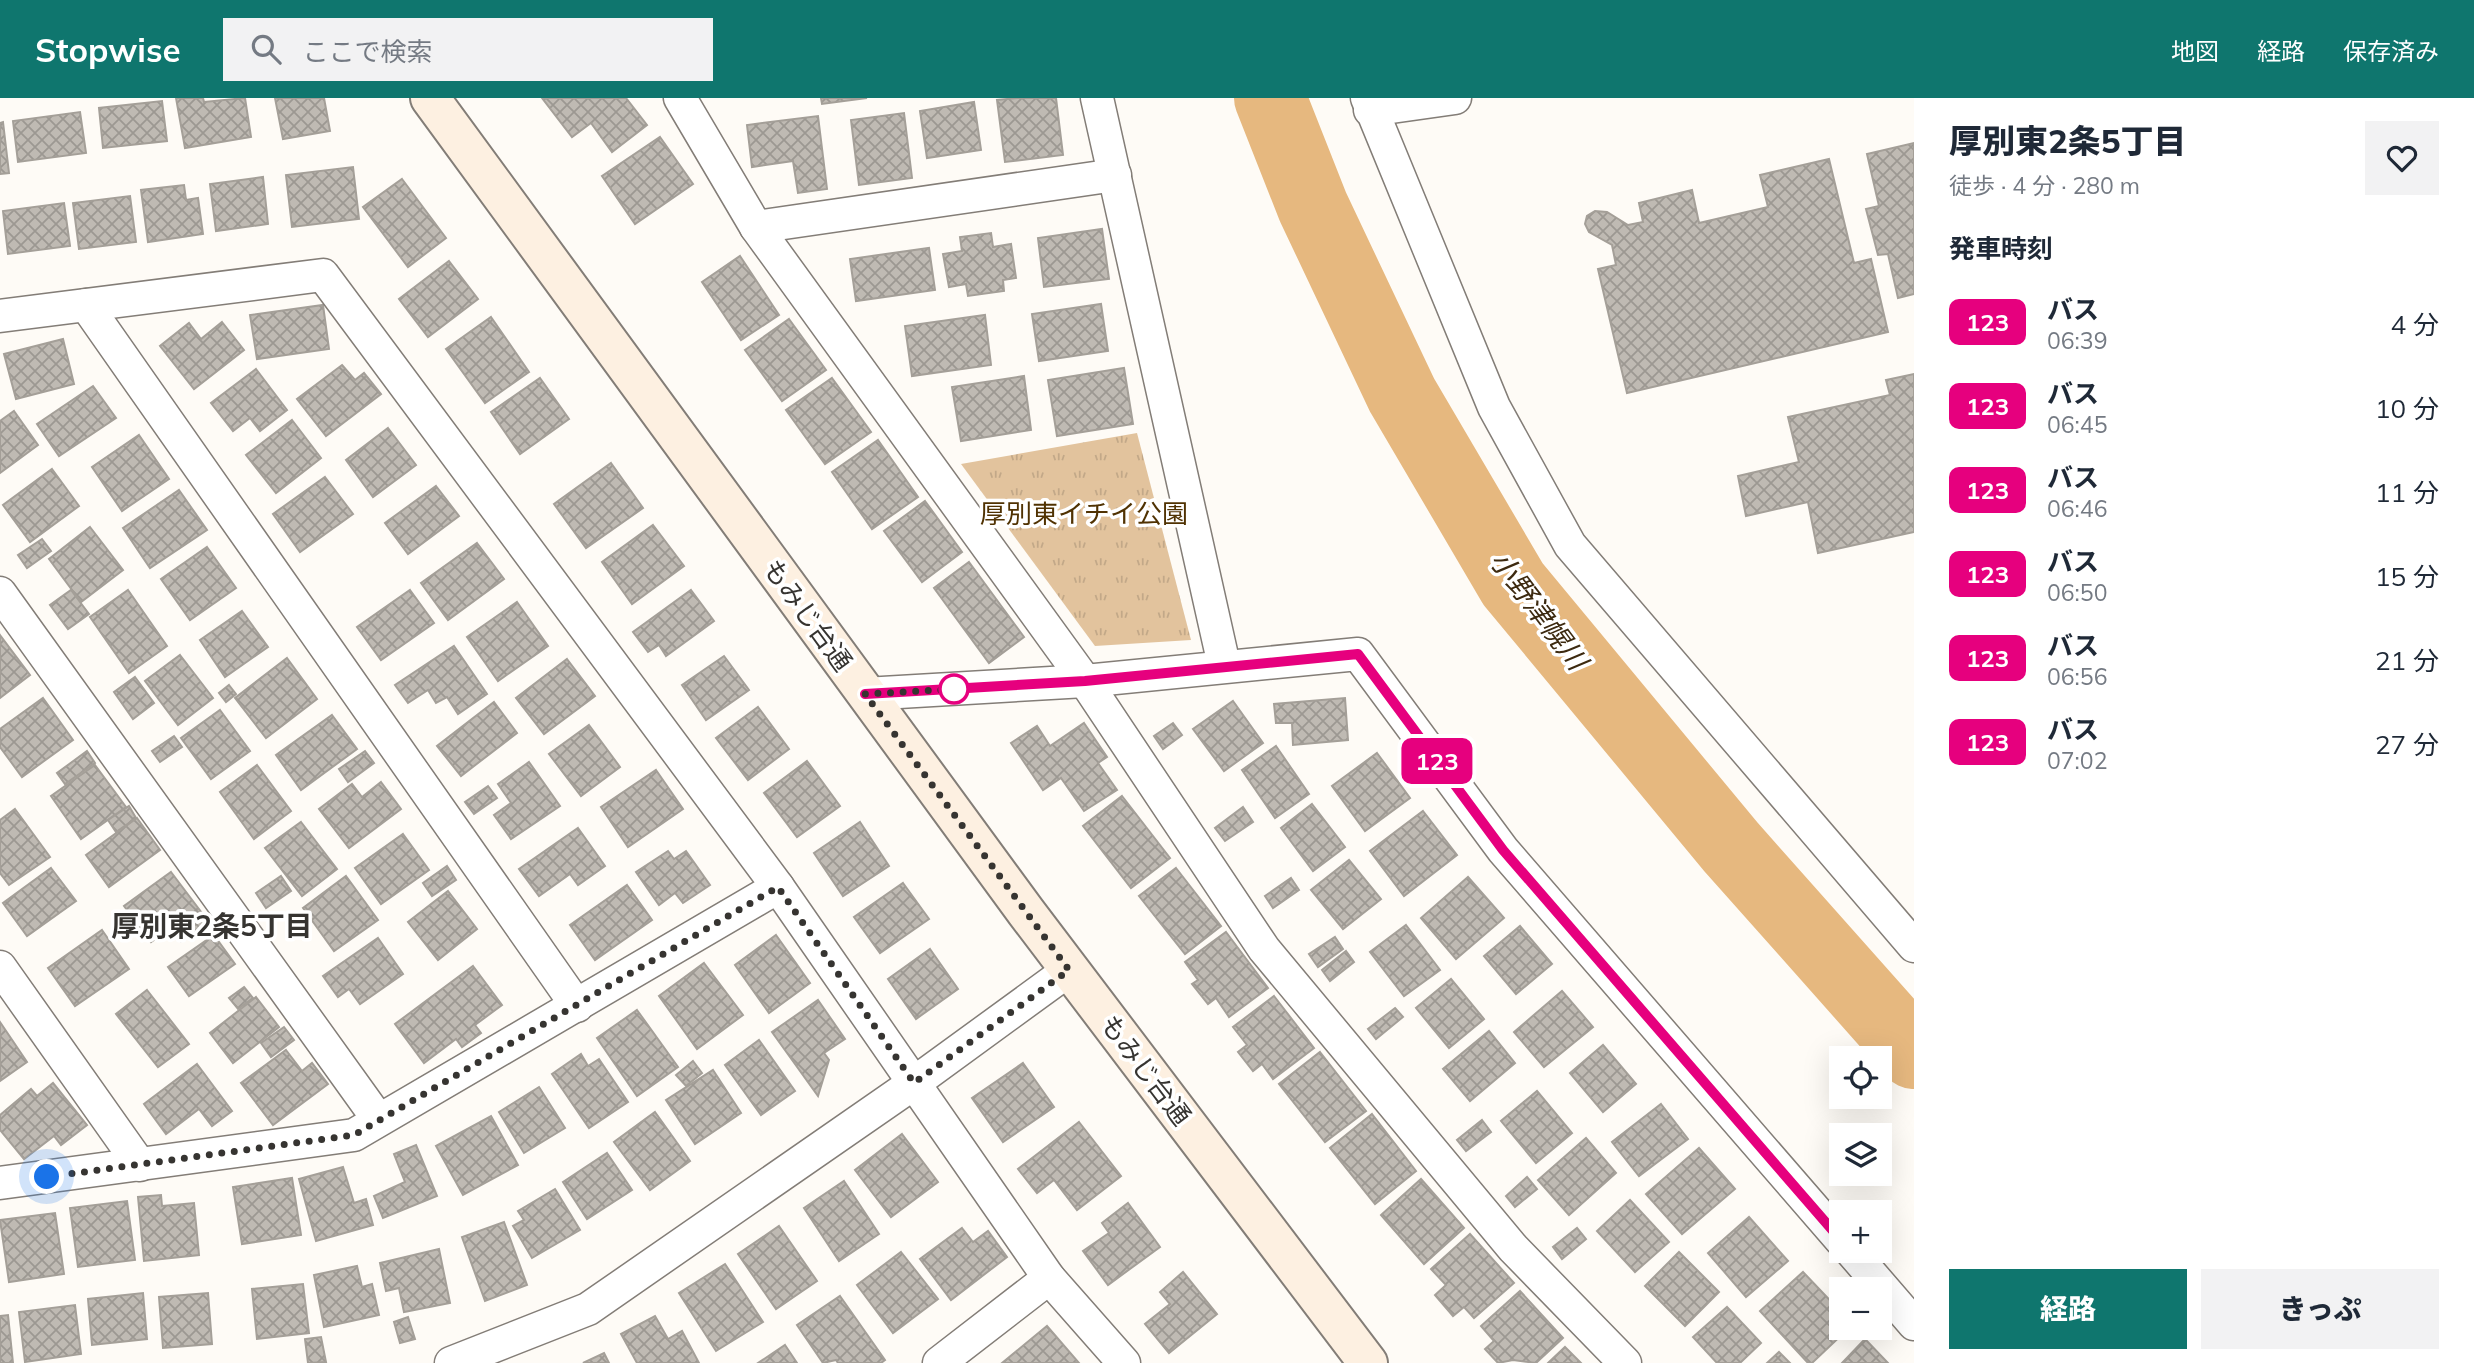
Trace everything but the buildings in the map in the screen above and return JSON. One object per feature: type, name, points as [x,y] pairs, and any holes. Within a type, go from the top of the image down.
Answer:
[{"type":"street","name":"もみじ台通","points":[[430,98],[1069,970],[1368,1363]]},
{"type":"street","points":[[680,98],[756,227],[1085,681],[1264,948],[1513,1248],[1625,1363]]},
{"type":"street","points":[[1097,98],[1224,665]]},
{"type":"street","points":[[1455,98],[1368,104],[1494,407],[1570,545],[1914,946]]},
{"type":"street","points":[[756,227],[1115,175]]},
{"type":"street","points":[[0,316],[323,275],[778,887],[1049,1278],[1124,1363]]},
{"type":"street","points":[[86,305],[577,1006]]},
{"type":"street","points":[[0,593],[378,1119]]},
{"type":"street","points":[[865,694],[1085,681],[1224,665],[1358,654],[1503,850],[1829,1226]]},
{"type":"street","points":[[0,1183],[354,1135],[778,887]]},
{"type":"street","points":[[0,967],[140,1165]]},
{"type":"street","points":[[451,1363],[588,1309],[914,1083],[1069,970]]},
{"type":"street","points":[[1861,1263],[1914,1324]]},
{"type":"street","points":[[939,1363],[1049,1278]]},
{"type":"green space","name":"厚別東イチイ公園","points":[[1137,433],[1191,640],[1095,646],[961,464]]},
{"type":"waterway","name":"小野津幌川","points":[[1270,98],[1313,207],[1402,395],[1513,584],[1731,847],[1914,1053]]},
{"type":"bus line","name":"123","points":[[865,694],[1085,681],[1224,665],[1358,654],[1503,850],[1829,1226]]},
{"type":"district","name":"厚別東2条5丁目","points":[[212,925]]},
{"type":"route","points":[[47,1177],[354,1135],[778,887],[914,1083],[1069,970],[865,694],[958,689],[954,689]]}]
